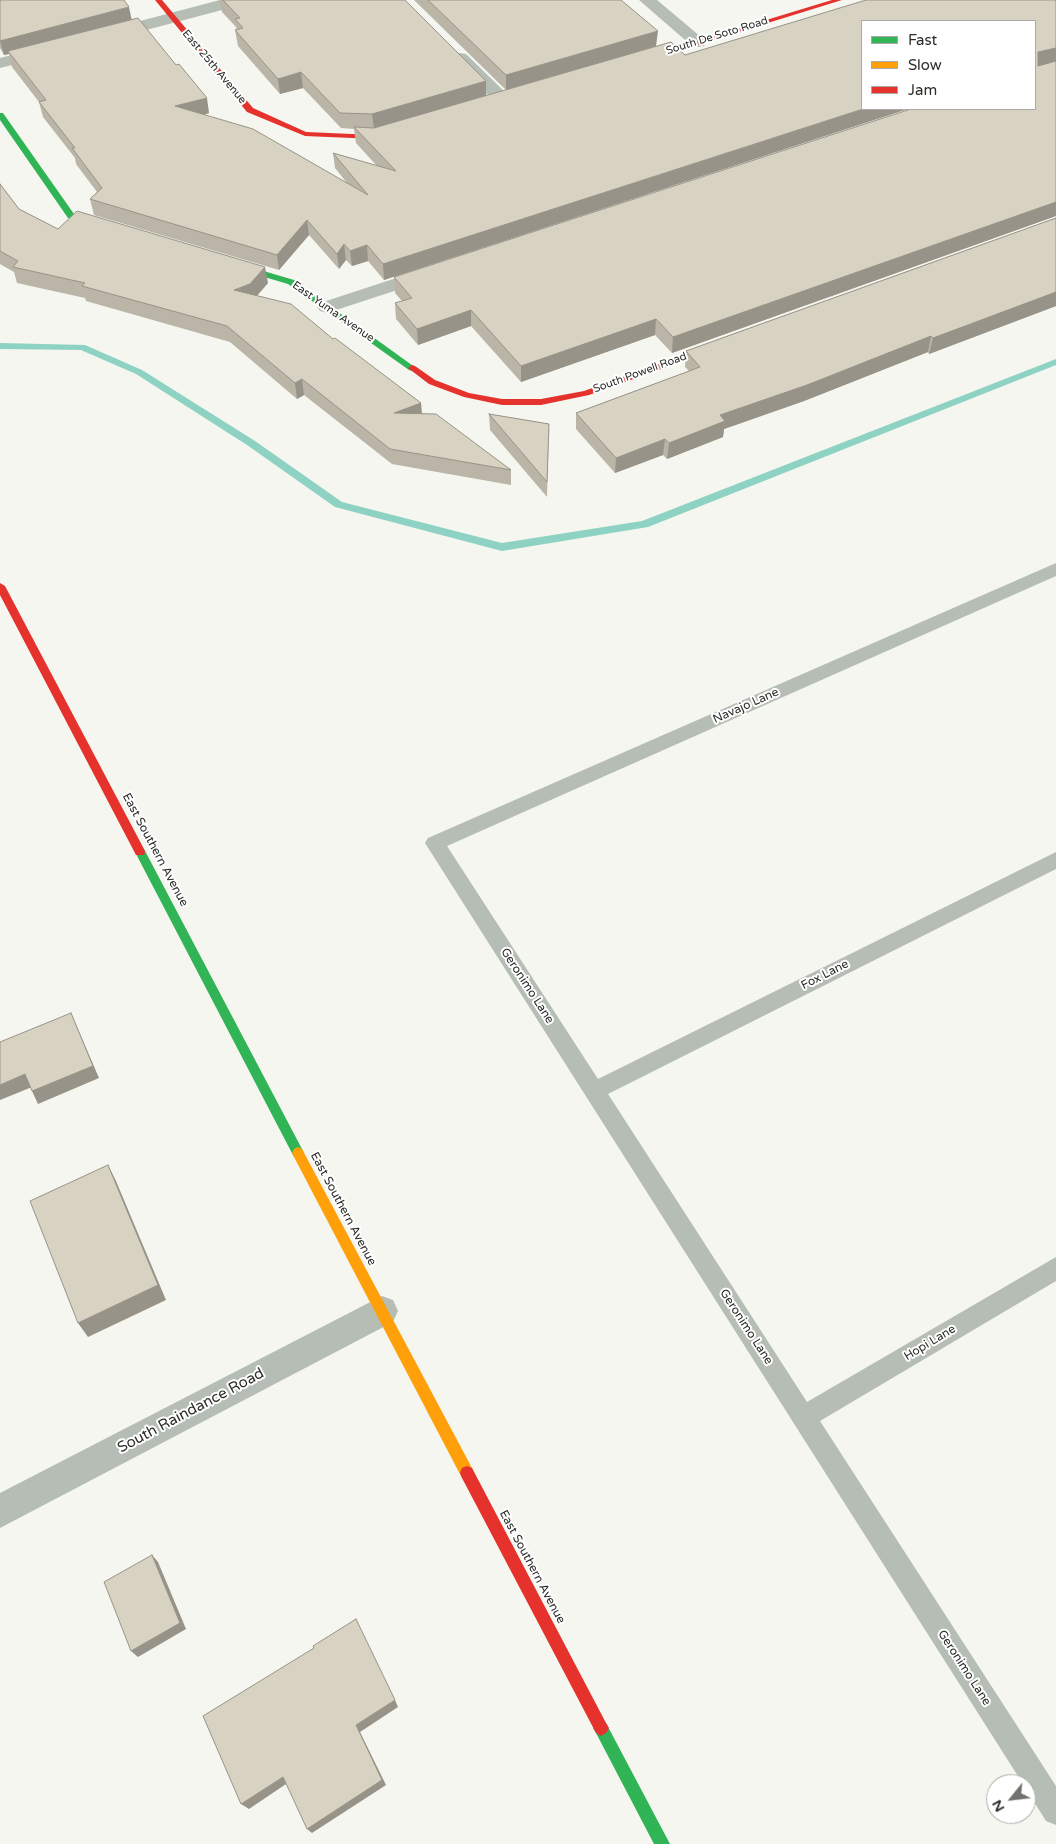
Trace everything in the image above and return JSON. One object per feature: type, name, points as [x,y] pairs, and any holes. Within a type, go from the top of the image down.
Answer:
[{"type":"street","name":"East 25th Avenue","points":[[158,0],[250,110],[305,134],[375,137],[402,129]]},
{"type":"street","points":[[96,38],[239,0]]},
{"type":"street","points":[[647,0],[698,42]]},
{"type":"street","name":"South De Soto Road","points":[[633,62],[839,0]]},
{"type":"street","points":[[0,63],[67,46]]},
{"type":"street","points":[[449,47],[503,100]]},
{"type":"street","points":[[0,115],[71,216],[117,230]]},
{"type":"street","name":"East Yuma Avenue","points":[[218,260],[291,282],[432,382],[467,395],[502,402]]},
{"type":"street","points":[[327,307],[446,268]]},
{"type":"street","name":"South Powell Road","points":[[502,402],[541,402],[586,393],[734,339]]},
{"type":"street","name":"East Southern Avenue","points":[[0,586],[662,1844]]},
{"type":"street","name":"South Raindance Road","points":[[0,1511],[382,1311]]},
{"type":"lane","name":"Navajo Lane","points":[[435,843],[1056,569]]},
{"type":"lane","name":"Geronimo Lane","points":[[435,843],[1056,1811]]},
{"type":"lane","name":"Fox Lane","points":[[594,1091],[1056,860]]},
{"type":"lane","name":"Hopi Lane","points":[[804,1417],[1056,1268]]},
{"type":"building","points":[[0,0],[124,0],[129,7],[0,41]]},
{"type":"building","points":[[223,0],[405,0],[486,81],[372,114],[340,113],[301,72],[278,79],[235,30],[243,28],[235,19],[240,18]]},
{"type":"building","points":[[428,0],[621,0],[658,31],[506,75]]},
{"type":"building","points":[[866,0],[1056,0],[1056,48],[1038,52],[1038,66],[1056,61],[1056,202],[673,337],[656,319],[521,366],[471,310],[417,329],[395,303],[412,298],[394,277],[908,110],[1036,110],[1036,20],[861,20],[861,110],[383,264],[367,245],[350,251],[344,244],[337,254],[307,220],[277,255],[90,199],[102,188],[72,148],[75,148],[39,102],[46,100],[8,51],[138,18],[176,65],[179,64],[207,98],[175,106],[253,129],[368,195],[333,153],[396,171],[354,127],[374,128],[671,42],[685,55]]},
{"type":"building","points":[[0,184],[19,209],[58,229],[77,211],[265,267],[250,284],[234,290],[291,304],[333,339],[335,338],[421,403],[394,413],[436,414],[511,470],[390,449],[302,379],[295,383],[227,326],[82,286],[85,283],[13,267],[18,261],[0,251]]},
{"type":"building","points":[[1056,218],[1056,292],[933,338],[931,336],[807,385],[720,415],[725,421],[669,443],[665,439],[616,458],[576,413],[700,367],[686,351]]},
{"type":"building","points":[[489,414],[549,424],[547,482]]},
{"type":"building","points":[[71,1013],[93,1066],[32,1091],[25,1074],[0,1085],[0,1042]]},
{"type":"building","points":[[108,1165],[158,1285],[78,1323],[30,1201]]},
{"type":"building","points":[[152,1555],[180,1623],[131,1651],[104,1582]]},
{"type":"building","points":[[356,1619],[395,1700],[356,1725],[382,1780],[307,1829],[283,1777],[241,1804],[203,1716],[314,1648],[313,1646]]},
{"type":"waterway","points":[[0,346],[82,347],[139,372],[251,443],[339,505],[502,547],[644,524],[1056,362]]},
{"type":"traffic: fast","points":[[0,115],[71,216],[107,227]]},
{"type":"traffic: fast","points":[[230,264],[291,282],[412,368]]},
{"type":"traffic: fast","points":[[140,852],[298,1153]]},
{"type":"traffic: fast","points":[[601,1728],[662,1844]]},
{"type":"traffic: slow","points":[[298,1153],[467,1473]]},
{"type":"traffic: jam","points":[[158,0],[250,110],[305,134],[375,137],[392,132]]},
{"type":"traffic: jam","points":[[642,59],[839,0]]},
{"type":"traffic: jam","points":[[412,368],[432,382],[467,395],[502,402],[541,402],[586,393],[720,345]]},
{"type":"traffic: jam","points":[[0,586],[140,852]]},
{"type":"traffic: jam","points":[[467,1473],[601,1728]]}]
